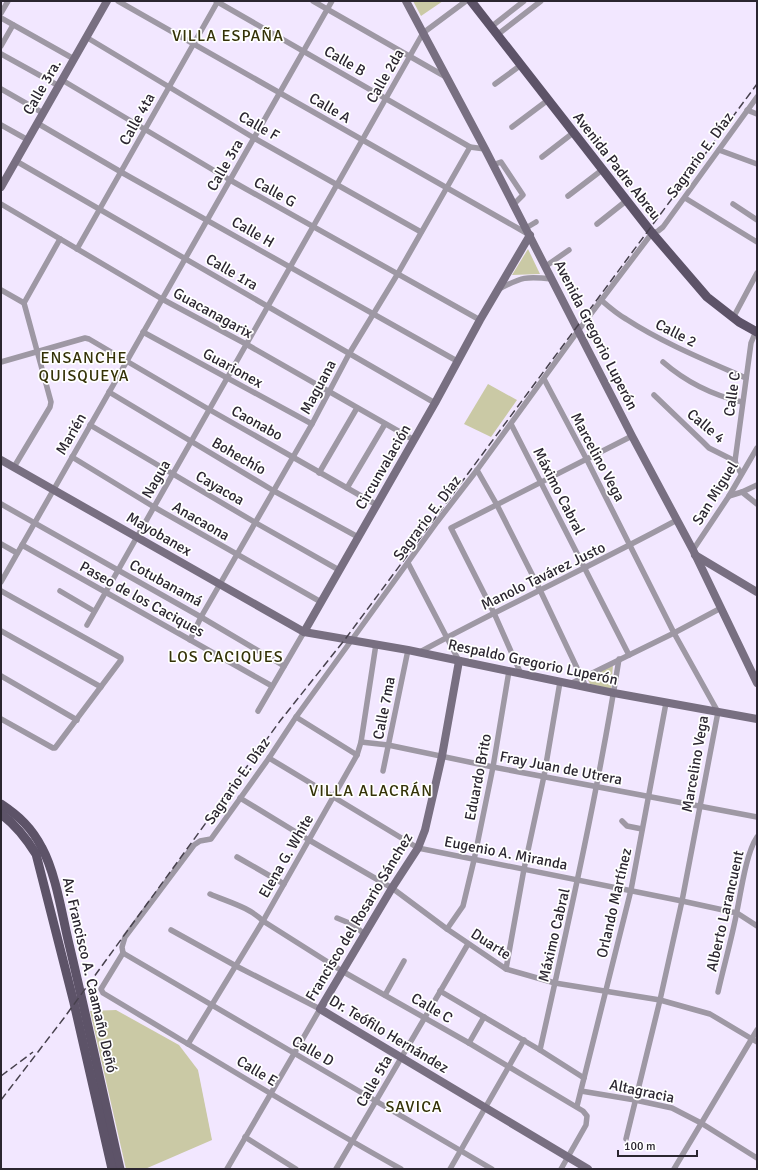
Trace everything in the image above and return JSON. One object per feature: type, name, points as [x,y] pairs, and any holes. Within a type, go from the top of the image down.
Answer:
[{"type":"main road","name":"Avenida Padre Abreu","points":[[471,1],[626,201],[707,297],[733,318],[756,332]]},
{"type":"main road","name":"Av. Francisco A. Caamaño Deñó","points":[[1,804],[16,814],[33,832],[43,849],[51,870],[81,994],[120,1169]]},
{"type":"main road","name":"Av. Francisco A. Caamaño Deñó","points":[[1,814],[11,821],[26,837],[36,854],[74,1003],[112,1169]]},
{"type":"street","points":[[1,13],[8,1]]},
{"type":"street","name":"Calle 3ra.","points":[[1,185],[107,1]]},
{"type":"street","name":"Calle A","points":[[118,1],[447,188],[528,232]]},
{"type":"street","name":"Calle 4ta","points":[[77,249],[217,1]]},
{"type":"street","name":"Calle B","points":[[217,1],[470,147],[485,149]]},
{"type":"street","points":[[313,1],[448,78]]},
{"type":"street","name":"Calle 3ra","points":[[162,299],[332,1]]},
{"type":"street","name":"Avenida Gregorio Luperón","points":[[406,1],[514,204],[632,436],[694,553],[757,683]]},
{"type":"street","name":"Calle 2da","points":[[246,344],[423,33],[466,1]]},
{"type":"street","points":[[491,27],[524,1]]},
{"type":"street","points":[[497,34],[541,1]]},
{"type":"street","points":[[1,18],[74,59]]},
{"type":"street","points":[[1,46],[13,25]]},
{"type":"street","name":"Calle F","points":[[86,38],[169,86],[254,138],[422,232]]},
{"type":"street","name":"Calle G","points":[[1,54],[60,83],[145,129],[230,180],[480,320]]},
{"type":"street","points":[[495,84],[521,65]]},
{"type":"street","points":[[1,89],[43,113]]},
{"type":"street","name":"Sagrario E. Díaz","points":[[101,992],[101,989],[123,953],[122,947],[125,937],[194,845],[200,841],[211,839],[269,758],[296,717],[437,522],[652,233],[663,227],[685,198],[757,97]]},
{"type":"street","points":[[512,127],[548,100]]},
{"type":"street","points":[[747,110],[757,114]]},
{"type":"street","name":"Calle H","points":[[37,123],[121,172],[457,361]]},
{"type":"street","points":[[1,125],[28,140]]},
{"type":"street","points":[[542,157],[573,133]]},
{"type":"street","name":"Maguana","points":[[190,640],[201,617],[256,523],[350,354],[470,147]]},
{"type":"street","points":[[719,150],[757,164]]},
{"type":"street","name":"Calle 1ra","points":[[16,161],[436,403]]},
{"type":"street","points":[[493,164],[501,162],[523,195],[514,204]]},
{"type":"street","points":[[568,196],[602,170]]},
{"type":"street","points":[[685,198],[757,242]]},
{"type":"street","points":[[597,224],[626,201]]},
{"type":"street","name":"Guacanagarix","points":[[1,204],[162,299],[246,344],[414,440]]},
{"type":"street","points":[[734,204],[757,220]]},
{"type":"street","points":[[528,232],[536,222]]},
{"type":"street","name":"Circunvalación","points":[[258,711],[436,403],[457,361],[498,289],[528,232]]},
{"type":"street","points":[[14,468],[50,407],[51,402],[24,303],[60,239]]},
{"type":"street","points":[[546,266],[569,250]]},
{"type":"street","points":[[733,318],[757,273]]},
{"type":"street","points":[[498,289],[526,277],[552,279]]},
{"type":"street","points":[[1,290],[24,303]]},
{"type":"street","name":"Marién","points":[[1,582],[162,299]]},
{"type":"street","name":"Calle 2","points":[[601,300],[625,319],[655,336],[746,378]]},
{"type":"street","name":"Guarionex","points":[[143,332],[312,424]]},
{"type":"street","name":"Calle C","points":[[735,461],[742,402],[753,337],[756,332]]},
{"type":"street","name":"Caonabo","points":[[1,362],[85,338],[93,341],[319,473],[377,505]]},
{"type":"street","name":"Nagua","points":[[87,625],[246,344]]},
{"type":"street","points":[[663,362],[686,380],[725,398],[742,402]]},
{"type":"street","name":"Marcelino Vega","points":[[544,379],[631,545],[674,632],[718,712],[682,900],[660,1000],[626,1139]]},
{"type":"street","name":"Bohechío","points":[[109,392],[274,491],[358,537]]},
{"type":"street","name":"Calle 4","points":[[654,395],[706,445],[735,461]]},
{"type":"street","points":[[319,473],[357,408]]},
{"type":"street","points":[[348,488],[385,424]]},
{"type":"street","name":"Máximo Cabral","points":[[511,424],[586,568],[629,655]]},
{"type":"street","name":"Cayacoa","points":[[90,425],[339,570]]},
{"type":"street","points":[[521,674],[494,613],[451,528],[632,436]]},
{"type":"street","name":"San Miguel","points":[[694,553],[757,448]]},
{"type":"street","name":"Anacaona","points":[[72,457],[154,507],[321,602]]},
{"type":"street","name":"Mayobanex","points":[[1,460],[304,632]]},
{"type":"street","points":[[735,461],[741,473]]},
{"type":"street","points":[[477,470],[497,505],[540,590],[586,687]]},
{"type":"street","points":[[729,496],[757,485]]},
{"type":"street","points":[[742,492],[757,504]]},
{"type":"street","name":"Cotubanamá","points":[[1,504],[201,617],[284,666]]},
{"type":"street","name":"Manolo Tavárez Justo","points":[[420,652],[494,613],[631,545],[677,520]]},
{"type":"street","points":[[1,544],[17,553]]},
{"type":"street","name":"Paseo de los Caciques","points":[[22,545],[272,686]]},
{"type":"street","points":[[694,553],[757,592]]},
{"type":"street","points":[[408,563],[459,661]]},
{"type":"street","points":[[1,591],[121,658],[121,662],[54,748],[1,719]]},
{"type":"street","points":[[60,591],[94,611]]},
{"type":"street","points":[[570,684],[721,608]]},
{"type":"street","points":[[1,630],[101,687]]},
{"type":"street","name":"Respaldo Gregorio Luperón","points":[[304,632],[353,639],[614,693],[757,719]]},
{"type":"street","name":"Elena G. White","points":[[188,1044],[263,921],[357,755],[361,742],[376,644]]},
{"type":"street","name":"Calle 7ma","points":[[383,771],[408,650]]},
{"type":"street","name":"Máximo Cabral","points":[[540,1050],[597,787],[619,659]]},
{"type":"street","name":"Francisco del Rosario Sánchez","points":[[227,1169],[364,934],[418,848],[425,830],[442,756],[459,661]]},
{"type":"street","name":"Eduardo Brito","points":[[447,929],[463,906],[493,767],[509,671]]},
{"type":"street","points":[[1,676],[77,720]]},
{"type":"street","points":[[506,969],[524,869],[544,776],[560,682]]},
{"type":"street","name":"Orlando Martínez","points":[[577,1106],[631,890],[666,703]]},
{"type":"street","points":[[296,717],[357,755]]},
{"type":"street","name":"Fray Juan de Utrera","points":[[361,742],[388,745],[493,767],[757,817]]},
{"type":"street","name":"Eugenio A. Miranda","points":[[269,758],[418,848],[682,900],[737,913],[757,926]]},
{"type":"street","name":"Duarte","points":[[240,798],[392,888],[468,944],[506,969],[555,983],[660,1000],[710,1014],[754,1041]]},
{"type":"street","points":[[622,821],[627,826],[642,829]]},
{"type":"street","name":"Alberto Larancuent","points":[[718,992],[745,874],[754,842],[757,837]]},
{"type":"street","points":[[237,857],[284,884]]},
{"type":"street","name":"Calle C","points":[[210,894],[246,910],[342,971],[577,1106],[587,1116],[586,1125],[568,1157]]},
{"type":"street","points":[[337,918],[354,924],[364,934]]},
{"type":"street","name":"Dr. Teófilo Hernández","points":[[171,930],[236,966],[320,1009],[588,1169]]},
{"type":"street","name":"Calle 5ta","points":[[336,1169],[468,944]]},
{"type":"street","name":"Calle D","points":[[123,953],[492,1169]]},
{"type":"street","points":[[385,995],[404,961]]},
{"type":"street","points":[[440,991],[524,1040],[584,1078]]},
{"type":"street","name":"Calle E","points":[[101,992],[352,1142],[401,1169]]},
{"type":"street","points":[[469,1043],[484,1017]]},
{"type":"street","points":[[674,1169],[701,1123],[754,1041],[757,1030]]},
{"type":"street","points":[[450,1169],[524,1040]]},
{"type":"street","name":"Altagracia","points":[[581,1091],[672,1108],[701,1123],[757,1158]]},
{"type":"street","points":[[245,1137],[296,1169]]},
{"type":"street","points":[[561,1169],[568,1157]]},
{"type":"green space","points":[[413,1],[443,1],[421,16]]},
{"type":"green space","points":[[528,249],[540,274],[512,275]]},
{"type":"green space","points":[[488,384],[517,400],[491,437],[464,424]]},
{"type":"green space","points":[[613,665],[611,689],[590,684],[587,678]]},
{"type":"green space","points":[[116,1010],[179,1045],[198,1070],[212,1140],[145,1169],[126,1169],[90,1011]]},
{"type":"railway","points":[[1,1100],[64,1018],[280,721],[346,638],[757,84]]},
{"type":"railway","points":[[1,1076],[33,1052]]},
{"type":"district","name":"VILLA ESPAÑA","points":[[228,36]]},
{"type":"district","name":"ENSANCHE QUISQUEYA","points":[[84,367]]},
{"type":"district","name":"LOS CACIQUES","points":[[226,657]]},
{"type":"district","name":"VILLA ALACRÁN","points":[[371,791]]},
{"type":"district","name":"SAVICA","points":[[414,1107]]}]
